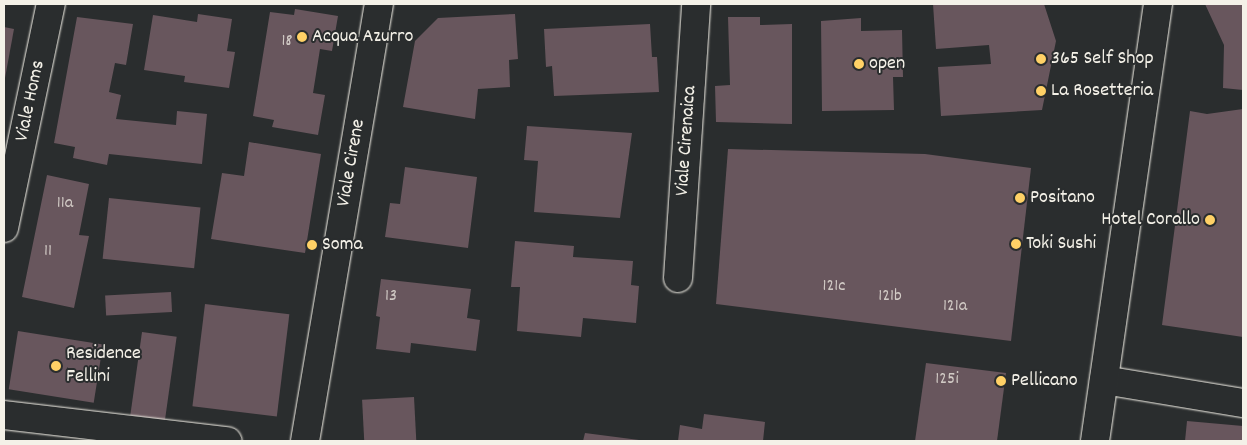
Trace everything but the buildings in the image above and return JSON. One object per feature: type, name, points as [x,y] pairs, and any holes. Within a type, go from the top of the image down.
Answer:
[{"type":"street","name":"Viale Homs","points":[[4,228],[51,4]]},
{"type":"street","name":"Viale Cirene","points":[[305,441],[379,4]]},
{"type":"street","name":"Viale Cirenaica","points":[[678,278],[696,4]]},
{"type":"street","points":[[1095,441],[1158,4]]},
{"type":"street","points":[[1104,380],[1243,403]]},
{"type":"street","points":[[4,415],[227,441]]},
{"type":"place","name":"Acqua Azurro","points":[[302,37]]},
{"type":"place","name":"365 Self Shop","points":[[1041,59]]},
{"type":"place","name":"open","points":[[859,64]]},
{"type":"place","name":"La Rosetteria","points":[[1041,91]]},
{"type":"place","name":"Positano","points":[[1020,198]]},
{"type":"place","name":"Hotel Corallo","points":[[1210,220]]},
{"type":"place","name":"Toki Sushi","points":[[1016,244]]},
{"type":"place","name":"Soma","points":[[312,245]]},
{"type":"place","name":"Residence Fellini","points":[[56,366]]},
{"type":"place","name":"Pellicano","points":[[1001,381]]}]
